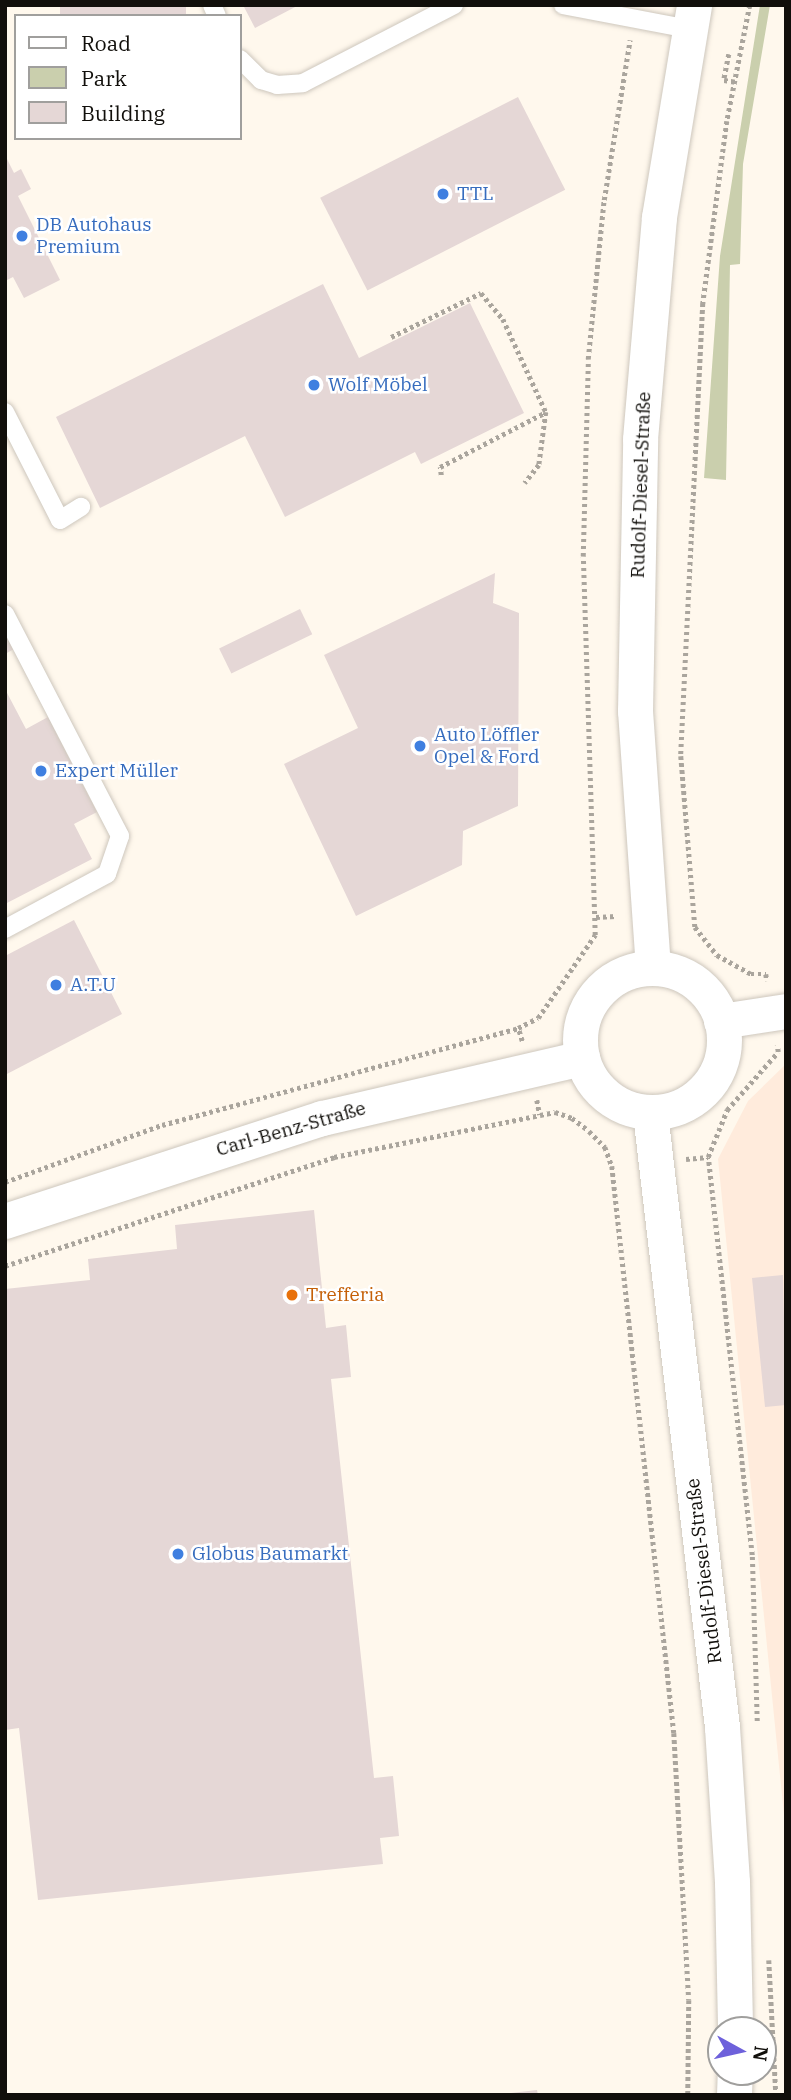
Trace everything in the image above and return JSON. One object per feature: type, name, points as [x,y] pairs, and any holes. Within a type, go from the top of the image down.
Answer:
[{"type":"street","name":"Rudolf-Diesel-Straße","points":[[653,968],[635,711],[639,477],[659,217],[691,17]]},
{"type":"street","points":[[653,968],[682,975],[700,987],[721,1021],[724,1046],[716,1074],[698,1096],[680,1108],[650,1113],[625,1108],[607,1097],[592,1081],[582,1058],[580,1036],[589,1005],[608,984],[630,969],[653,968]]},
{"type":"street","points":[[721,1021],[779,1012]]},
{"type":"street","name":"Carl-Benz-Straße","points":[[5,1221],[322,1118],[423,1091],[530,1072],[582,1058]]},
{"type":"street","name":"Rudolf-Diesel-Straße","points":[[650,1113],[723,1738],[733,1882],[735,2016]]},
{"type":"lane","points":[[242,61],[261,80],[277,85],[303,83],[454,5]]},
{"type":"lane","points":[[563,5],[634,18],[691,17]]},
{"type":"lane","points":[[5,412],[60,520],[81,507]]},
{"type":"lane","points":[[5,614],[120,836],[107,874],[5,929]]},
{"type":"path","points":[[750,5],[737,82],[727,121],[703,303],[681,756],[691,916],[717,956],[751,974],[766,974],[779,1012],[778,1052],[727,1110],[708,1157],[752,1555],[757,1730]]},
{"type":"path","points":[[5,1182],[162,1125],[518,1028],[538,1018],[595,935],[583,556],[588,359],[604,200],[634,18]]},
{"type":"path","points":[[729,54],[724,80],[737,82]]},
{"type":"path","points":[[391,337],[481,293],[503,319],[546,412],[539,465],[525,482]]},
{"type":"path","points":[[441,475],[440,467],[546,412]]},
{"type":"path","points":[[518,1028],[540,1115]]},
{"type":"path","points":[[5,1266],[334,1157],[555,1112],[572,1118],[605,1147],[612,1166],[675,1746],[689,2000],[688,2095]]},
{"type":"path","points":[[768,1945],[776,2095]]},
{"type":"shaded area","points":[[786,1064],[786,1835],[718,1159],[748,1101]]},
{"type":"green space","points":[[760,5],[770,5],[743,164],[740,264],[730,265],[726,480],[704,478],[720,256]]},
{"type":"building","points":[[60,5],[186,5],[186,14],[60,14]]},
{"type":"building","points":[[243,5],[299,5],[255,28]]},
{"type":"building","name":"TTL","points":[[518,97],[565,190],[367,290],[320,198]]},
{"type":"building","name":"DB Autohaus Premium","points":[[5,155],[14,173],[21,169],[31,189],[18,196],[60,280],[24,298],[13,277],[5,281]]},
{"type":"building","name":"Wolf Möbel","points":[[323,284],[359,358],[470,303],[524,413],[421,464],[415,452],[285,517],[245,436],[100,508],[56,417]]},
{"type":"building","name":"Auto Löffler Opel & Ford","points":[[495,573],[493,603],[519,613],[518,806],[463,831],[462,865],[356,916],[284,764],[358,728],[324,655]]},
{"type":"building","points":[[300,609],[312,634],[231,674],[219,648]]},
{"type":"building","points":[[5,633],[14,649],[5,654]]},
{"type":"building","name":"Expert Müller","points":[[5,689],[26,729],[48,717],[97,812],[74,824],[92,859],[5,904]]},
{"type":"building","name":"A.T.U","points":[[74,920],[122,1014],[5,1075],[5,956]]},
{"type":"building","name":"Globus Baumarkt","points":[[314,1210],[326,1328],[346,1325],[351,1377],[331,1379],[374,1778],[393,1776],[399,1836],[380,1838],[383,1864],[38,1900],[19,1728],[5,1730],[5,1289],[90,1280],[88,1259],[177,1249],[175,1225]]},
{"type":"building","points":[[783,1275],[786,1405],[765,1407],[752,1278]]},
{"type":"building","points":[[537,2090],[538,2095],[511,2095],[511,2093]]},
{"type":"place","name":"TTL","points":[[443,194]]},
{"type":"place","name":"DB Autohaus Premium","points":[[22,236]]},
{"type":"place","name":"Wolf Möbel","points":[[314,385]]},
{"type":"place","name":"Auto Löffler Opel & Ford","points":[[420,746]]},
{"type":"place","name":"Expert Müller","points":[[41,771]]},
{"type":"place","name":"A.T.U","points":[[56,985]]},
{"type":"place","name":"Trefferia","points":[[292,1295]]},
{"type":"place","name":"Globus Baumarkt","points":[[178,1554]]}]
